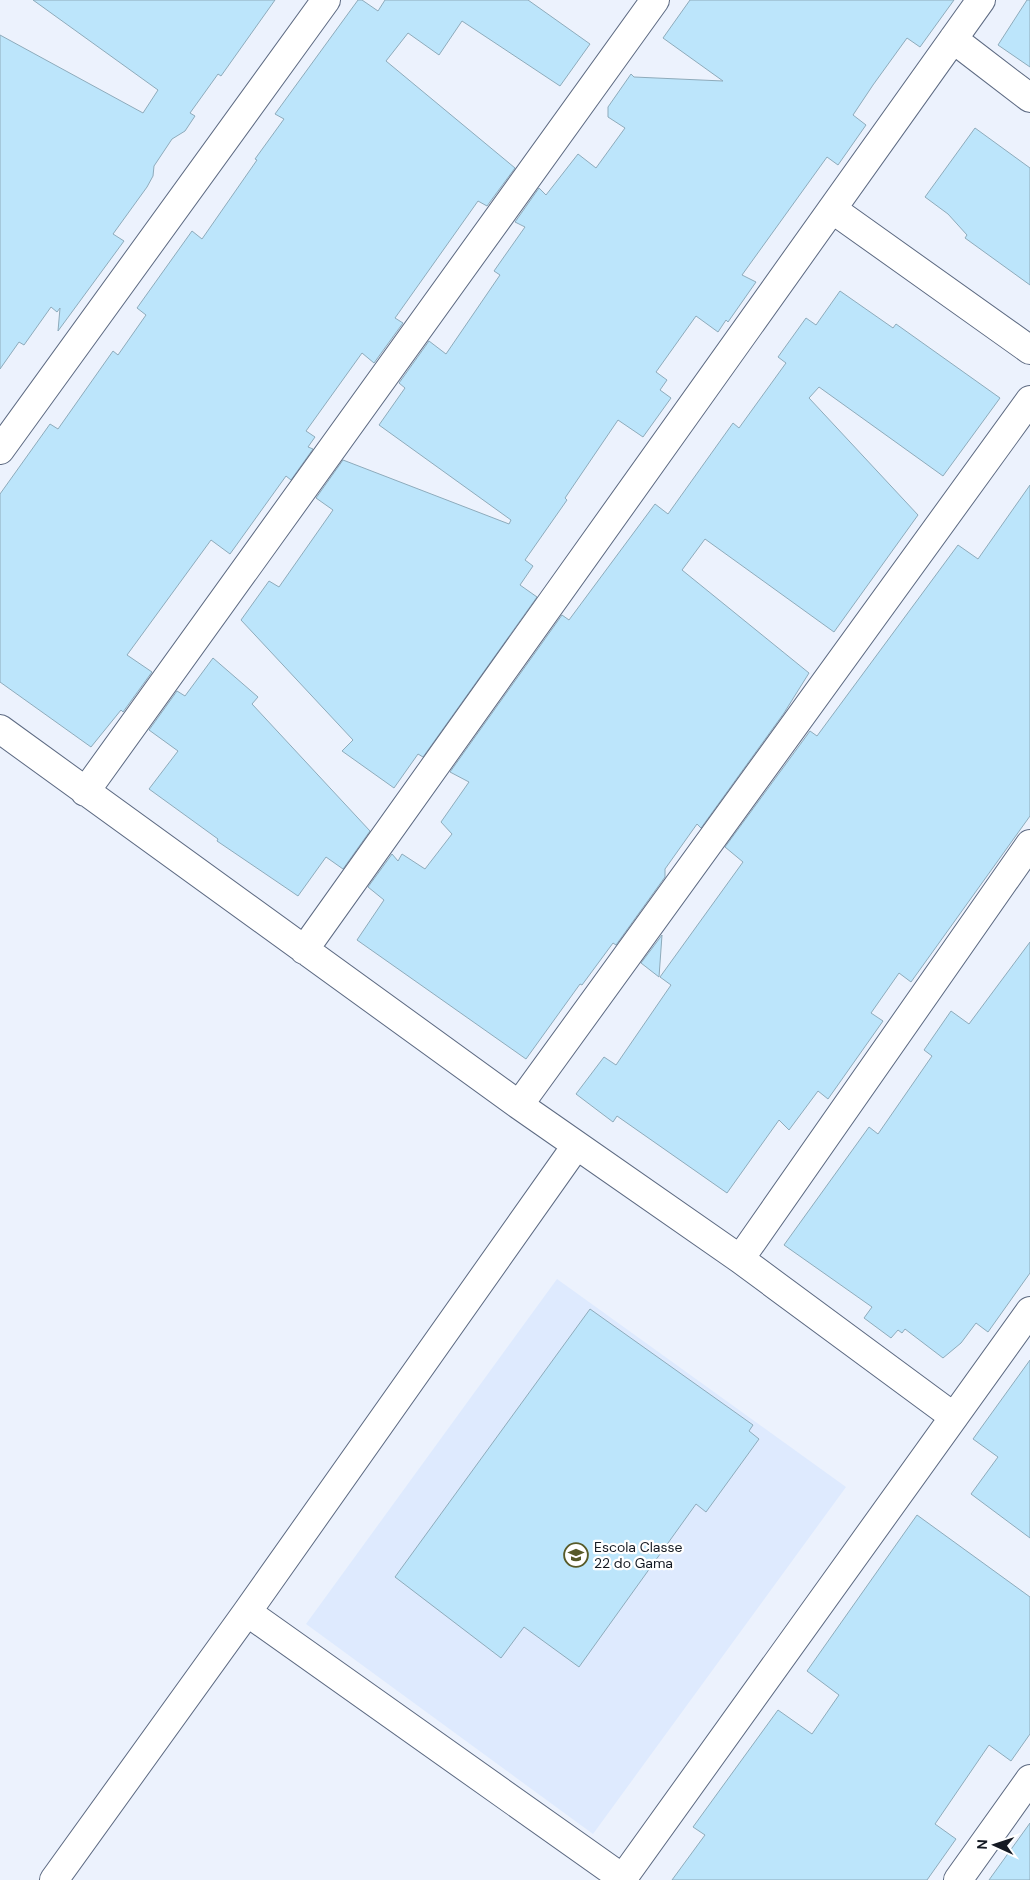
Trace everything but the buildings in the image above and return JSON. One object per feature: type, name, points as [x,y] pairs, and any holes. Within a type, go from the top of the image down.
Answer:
[{"type":"street","points":[[0,450],[326,0]]},
{"type":"street","points":[[85,792],[655,0]]},
{"type":"street","points":[[304,950],[981,0]]},
{"type":"street","points":[[952,39],[1030,98]]},
{"type":"street","points":[[832,209],[1030,350]]},
{"type":"street","points":[[518,1105],[1030,400]]},
{"type":"street","points":[[0,729],[518,1105],[740,1259],[954,1417]]},
{"type":"street","points":[[740,1259],[1030,844]]},
{"type":"street","points":[[54,1880],[247,1612],[576,1146]]},
{"type":"street","points":[[247,1612],[624,1879],[1030,1311]]},
{"type":"street","points":[[958,1880],[1030,1779]]},
{"type":"shaded area","name":"Escola Classe 22 do Gama","points":[[557,1279],[846,1487],[593,1834],[306,1624]]},
{"type":"place","name":"Escola Classe 22 do Gama","points":[[576,1555]]}]
